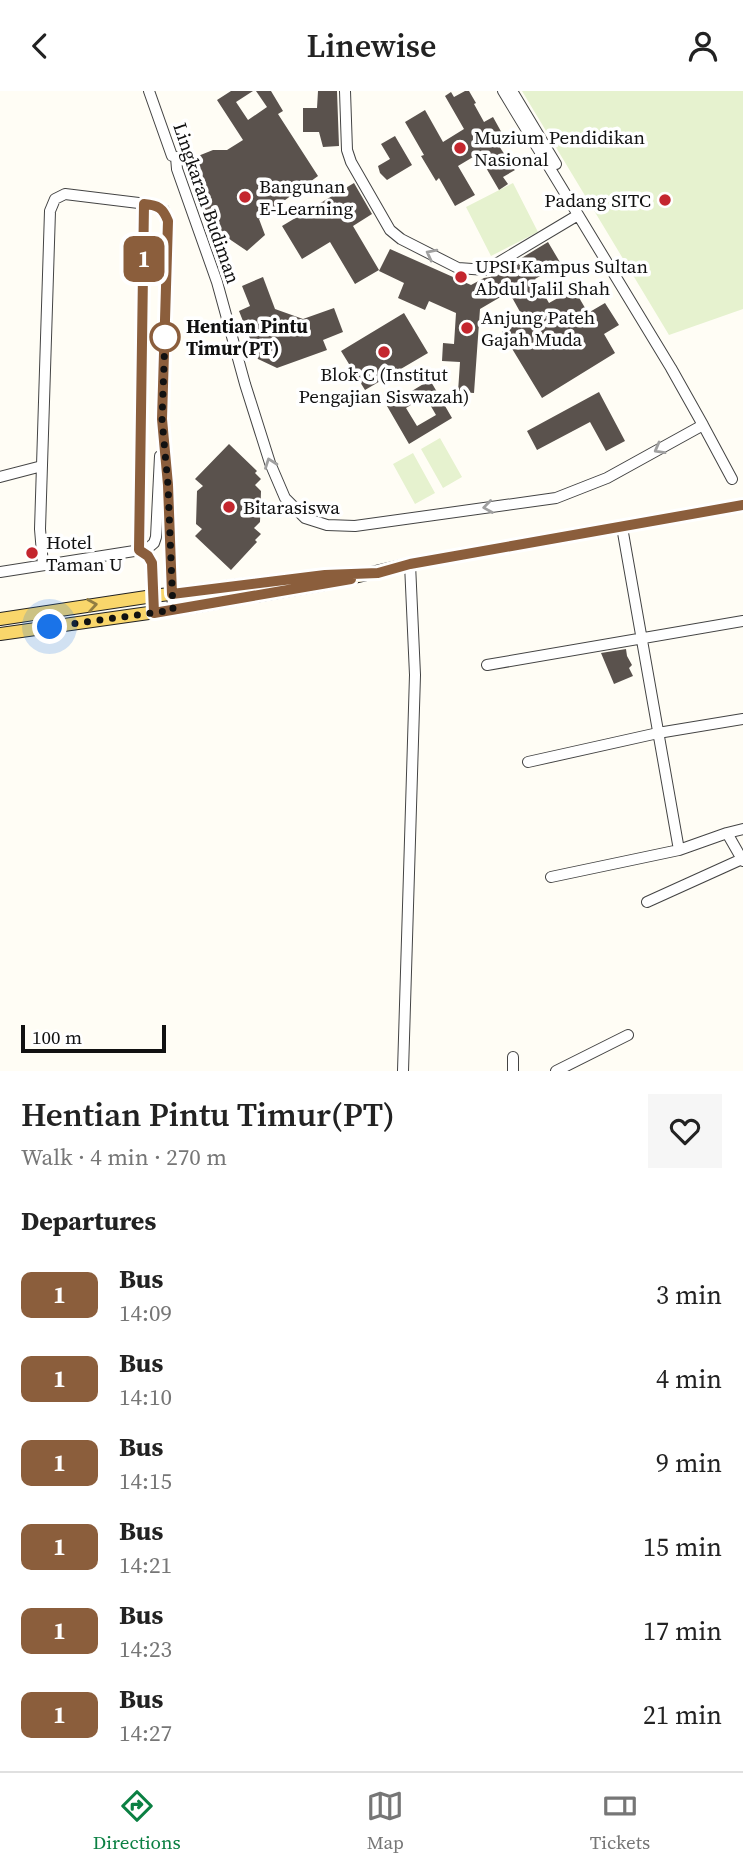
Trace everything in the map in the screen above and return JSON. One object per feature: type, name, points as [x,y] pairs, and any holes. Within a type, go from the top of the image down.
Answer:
[{"type":"main road","points":[[0,634],[154,613],[324,584],[410,564],[743,506]]},
{"type":"main road","points":[[0,619],[153,596],[325,575],[378,573]]},
{"type":"street","name":"Lingkaran Budiman","points":[[149,91],[172,156],[176,157],[177,169],[217,282],[270,463],[285,498],[305,517],[327,525],[355,526],[556,498],[607,478],[703,425]]},
{"type":"street","points":[[345,91],[346,150],[390,230],[401,239],[458,268],[486,270],[578,215]]},
{"type":"street","points":[[503,91],[697,408]]},
{"type":"street","points":[[512,91],[697,408],[703,425],[732,479]]},
{"type":"street","points":[[0,572],[146,549],[154,543],[162,419],[168,221],[164,210],[155,205],[65,194],[55,199],[50,211],[40,529],[43,565]]},
{"type":"street","points":[[139,550],[144,204]]},
{"type":"street","points":[[162,419],[168,485],[173,610]]},
{"type":"street","points":[[0,477],[42,466]]},
{"type":"street","points":[[622,527],[679,850]]},
{"type":"street","points":[[139,550],[148,556],[152,563],[154,613]]},
{"type":"street","points":[[403,1071],[415,675],[410,564]]},
{"type":"street","points":[[487,665],[743,621]]},
{"type":"street","points":[[528,762],[658,733],[743,719]]},
{"type":"street","points":[[551,877],[679,850],[743,829]]},
{"type":"street","points":[[647,902],[742,860],[727,833]]},
{"type":"street","points":[[556,1071],[628,1035]]},
{"type":"street","points":[[513,1057],[513,1071]]},
{"type":"green space","name":"Padang SITC","points":[[522,91],[743,91],[743,309],[669,335]]},
{"type":"green space","points":[[513,183],[538,232],[491,256],[466,207]]},
{"type":"green space","points":[[440,438],[462,477],[443,488],[421,449]]},
{"type":"green space","points":[[413,453],[435,493],[415,504],[393,464]]},
{"type":"building","name":"Bangunan E-Learning","points":[[231,91],[253,91],[236,102],[248,120],[267,107],[256,91],[271,91],[283,111],[278,114],[318,176],[259,219],[265,235],[247,251],[210,226],[188,160],[213,150],[227,150],[243,140],[217,100]]},
{"type":"building","points":[[318,91],[337,91],[339,146],[323,147],[319,132],[303,132],[303,108],[317,108]]},
{"type":"building","name":"Muzium Pendidikan Nasional","points":[[469,91],[484,122],[493,117],[503,135],[495,140],[515,170],[503,177],[508,184],[499,190],[478,154],[458,166],[475,195],[455,206],[439,178],[436,181],[421,156],[424,155],[405,122],[425,110],[443,142],[464,129],[445,96],[451,92],[454,97]]},
{"type":"building","points":[[395,136],[412,165],[387,180],[380,173],[378,166],[390,159],[381,144]]},
{"type":"building","points":[[354,183],[372,214],[353,226],[379,270],[355,284],[330,242],[302,259],[282,226]]},
{"type":"building","points":[[548,242],[561,264],[535,279],[549,303],[574,289],[588,313],[605,303],[619,325],[604,334],[615,353],[542,398],[502,332],[524,319],[509,292],[480,309],[474,393],[458,392],[460,362],[442,361],[443,343],[454,344],[456,313],[429,301],[425,310],[398,298],[404,283],[379,271],[390,249],[471,285],[490,277]]},
{"type":"building","points":[[263,277],[275,309],[303,319],[334,308],[343,332],[323,340],[327,350],[277,368],[258,359],[239,311],[250,306],[242,286]]},
{"type":"building","name":"Blok C (Institut Pengajian Siswazah)","points":[[404,313],[428,353],[365,390],[341,351]]},
{"type":"building","points":[[430,380],[452,418],[409,444],[387,406]],"holes":[[[425,396],[436,415],[417,426],[406,408]]]},
{"type":"building","points":[[599,392],[625,441],[606,451],[590,422],[537,450],[527,431]]},
{"type":"building","name":"Bitarasiswa","points":[[229,444],[257,471],[255,473],[261,479],[255,485],[261,491],[260,522],[254,528],[261,534],[231,570],[195,536],[202,529],[196,524],[197,491],[203,486],[195,479]]},
{"type":"building","points":[[626,649],[633,676],[614,684],[601,653]]},
{"type":"bus line","name":"1","points":[[351,579],[154,613],[152,563],[148,556],[139,550],[144,204],[155,205],[164,210],[168,221],[162,419],[168,485],[172,594],[325,575],[378,573],[410,564],[743,505]]},
{"type":"place","name":"Muzium Pendidikan Nasional","points":[[460,148]]},
{"type":"place","name":"Bangunan E-Learning","points":[[245,197]]},
{"type":"place","name":"Padang SITC","points":[[665,200]]},
{"type":"place","name":"UPSI Kampus Sultan Abdul Jalil Shah","points":[[461,277]]},
{"type":"place","name":"Anjung Pateh Gajah Muda","points":[[467,328]]},
{"type":"place","name":"Hentian Pintu Timur(PT)","points":[[165,337]]},
{"type":"place","name":"Blok C (Institut Pengajian Siswazah)","points":[[384,352]]},
{"type":"place","name":"Bitarasiswa","points":[[229,507]]},
{"type":"place","name":"Hotel Taman U","points":[[32,553]]},
{"type":"route","points":[[50,627],[173,610],[168,485],[162,419],[165,337]]}]
